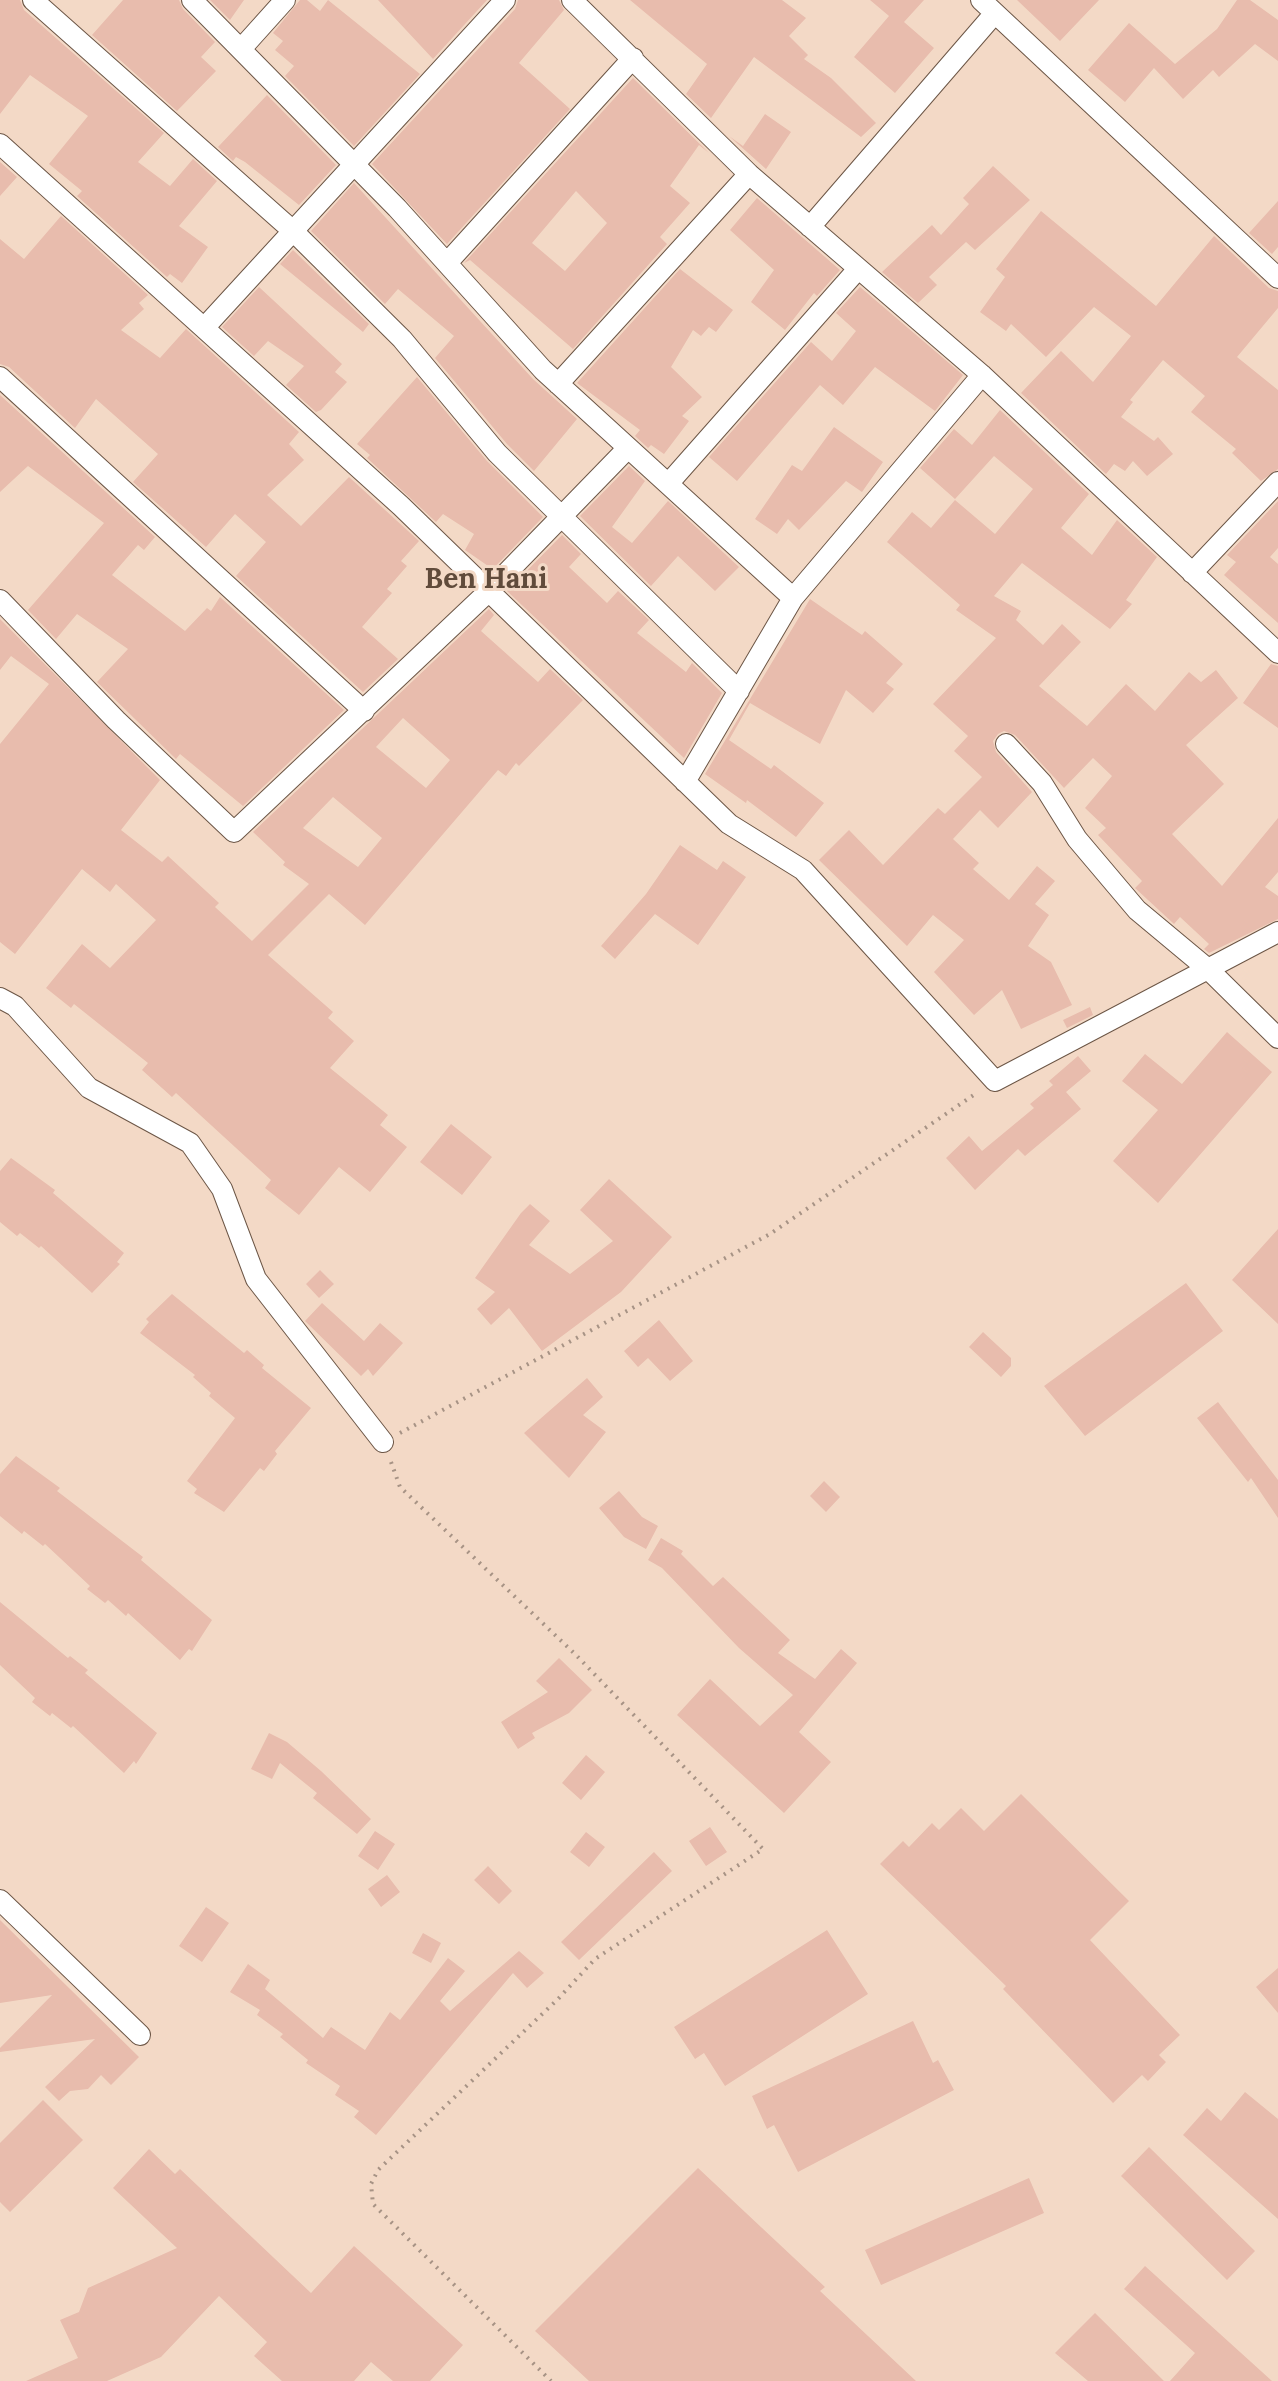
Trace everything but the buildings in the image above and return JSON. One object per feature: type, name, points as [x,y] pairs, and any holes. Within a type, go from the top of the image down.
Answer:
[{"type":"street","points":[[33,0],[293,231],[402,339],[497,453],[739,691]]},
{"type":"street","points":[[192,0],[354,165],[558,384],[793,598]]},
{"type":"street","points":[[241,49],[285,0]]},
{"type":"street","points":[[204,328],[505,0]]},
{"type":"street","points":[[572,0],[749,174],[982,375],[1278,653]]},
{"type":"street","points":[[810,227],[988,7],[1278,278]]},
{"type":"street","points":[[447,263],[633,58]]},
{"type":"street","points":[[0,144],[401,506],[729,824],[803,870],[995,1081],[1278,932]]},
{"type":"street","points":[[558,384],[749,174]]},
{"type":"street","points":[[668,484],[858,269]]},
{"type":"street","points":[[685,782],[793,598],[982,375]]},
{"type":"street","points":[[0,377],[364,711]]},
{"type":"street","points":[[0,600],[116,720],[234,832],[489,591],[628,448]]},
{"type":"street","points":[[1192,573],[1278,482]]},
{"type":"street","points":[[1006,744],[1042,783],[1077,839],[1137,910],[1209,970],[1278,1038]]},
{"type":"street","points":[[0,998],[15,1006],[89,1088],[190,1143],[222,1189],[256,1279],[383,1442]]},
{"type":"street","points":[[0,1900],[140,2035]]},
{"type":"path","points":[[551,2381],[373,2204],[371,2184],[378,2170],[558,1999],[595,1959],[763,1849],[576,1655],[400,1487],[383,1442],[770,1234],[995,1081]]},
{"type":"district","name":"Ben Hani","points":[[486,580]]}]
